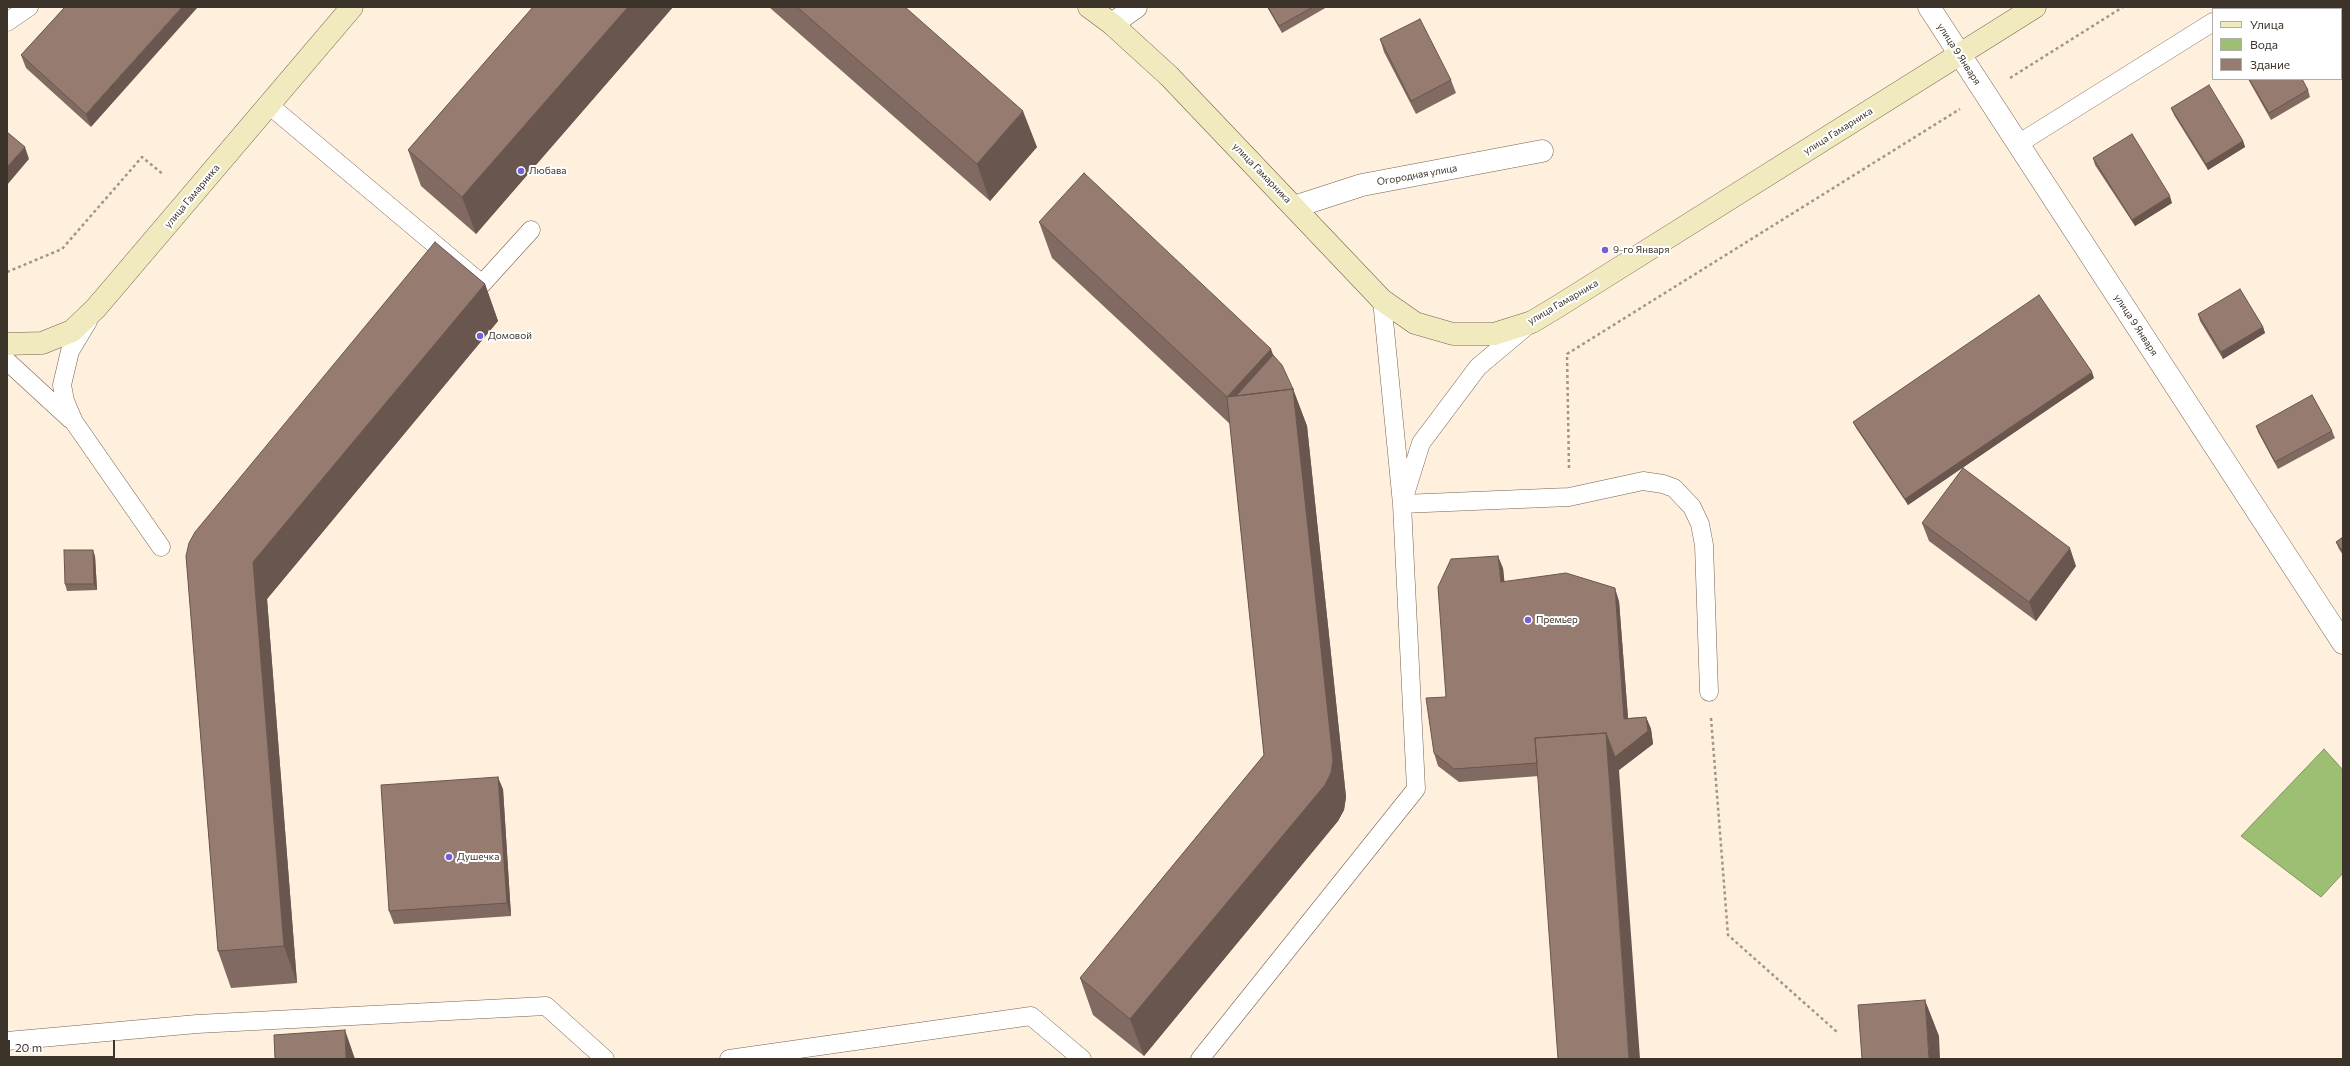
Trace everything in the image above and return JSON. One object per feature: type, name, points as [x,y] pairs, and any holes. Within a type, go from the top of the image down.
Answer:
[{"type":"street","name":"улица Гамарника","points":[[7,344],[42,343],[72,331],[96,308],[352,7]]},
{"type":"street","name":"улица Гамарника","points":[[1089,7],[1112,24],[1169,76],[1382,300],[1415,323],[1453,334],[1494,334],[1532,322],[2035,7]]},
{"type":"street","points":[[1112,24],[1136,7]]},
{"type":"street","name":"улица 9 Января","points":[[1929,7],[2343,643]]},
{"type":"street","name":"Огородная улица","points":[[1294,207],[1362,185],[1542,151]]},
{"type":"lane","points":[[7,22],[29,7]]},
{"type":"lane","points":[[2018,144],[2212,23]]},
{"type":"lane","points":[[269,105],[482,284],[532,230]]},
{"type":"lane","points":[[1200,1059],[1416,789],[1402,504],[1382,300]]},
{"type":"lane","points":[[96,308],[70,352],[62,385],[65,401],[74,422],[160,547]]},
{"type":"lane","points":[[1402,504],[1421,443],[1478,367],[1532,322]]},
{"type":"lane","points":[[7,361],[74,422]]},
{"type":"lane","points":[[1402,504],[1569,497],[1644,481],[1663,484],[1674,488],[1692,507],[1700,524],[1704,545],[1709,692]]},
{"type":"lane","points":[[7,1041],[197,1024],[546,1006],[605,1059]]},
{"type":"lane","points":[[729,1059],[1031,1016],[1082,1059]]},
{"type":"path","points":[[1569,497],[1567,354],[2123,7]]},
{"type":"path","points":[[7,272],[62,249],[142,157],[164,175]]},
{"type":"path","points":[[1709,692],[1728,935],[1837,1032]]},
{"type":"water","points":[[2324,749],[2343,770],[2343,873],[2321,897],[2241,836]]},
{"type":"building","points":[[65,7],[182,7],[86,114],[21,55]]},
{"type":"building","points":[[533,7],[628,7],[462,197],[408,150]]},
{"type":"building","points":[[797,7],[905,7],[1023,111],[977,164]]},
{"type":"building","points":[[1268,7],[1313,7],[1279,26]]},
{"type":"building","points":[[2343,7],[2343,21],[2342,8],[2336,8]]},
{"type":"building","points":[[1420,19],[1451,80],[1411,101],[1380,39]]},
{"type":"building","points":[[2250,80],[2303,80],[2308,90],[2269,113]]},
{"type":"building","points":[[2209,85],[2243,141],[2206,164],[2171,108]]},
{"type":"building","points":[[7,132],[25,147],[7,167]]},
{"type":"building","points":[[2132,134],[2170,196],[2132,220],[2093,158]]},
{"type":"building","points":[[1084,173],[1271,349],[1227,397],[1039,222]]},
{"type":"building","points":[[435,242],[485,284],[253,562],[284,946],[218,951],[186,556],[189,543],[195,532]]},
{"type":"building","points":[[2240,289],[2263,327],[2221,352],[2198,314]]},
{"type":"building","points":[[2039,295],[2092,372],[1905,499],[1853,422]]},
{"type":"building","points":[[1273,355],[1282,365],[1293,389],[1236,396]]},
{"type":"building","points":[[1293,389],[1333,760],[1331,773],[1325,785],[1130,1019],[1080,978],[1264,755],[1227,397]]},
{"type":"building","points":[[2312,395],[2332,431],[2275,462],[2256,426]]},
{"type":"building","points":[[1963,468],[2070,548],[2029,602],[1922,523]]},
{"type":"building","points":[[2343,537],[2343,552],[2336,542]]},
{"type":"building","points":[[64,550],[93,550],[94,584],[65,584]]},
{"type":"building","points":[[1498,556],[1501,582],[1566,573],[1615,588],[1624,719],[1646,717],[1648,731],[1615,757],[1606,733],[1535,738],[1537,763],[1454,769],[1434,753],[1426,698],[1446,697],[1438,587],[1451,559]]},
{"type":"building","points":[[1606,733],[1629,1059],[1558,1059],[1535,738]]},
{"type":"building","points":[[498,777],[507,903],[389,911],[381,785]]},
{"type":"building","points":[[1925,1000],[1929,1059],[1862,1059],[1858,1005]]},
{"type":"building","points":[[345,1030],[346,1059],[275,1059],[274,1035]]},
{"type":"place","name":"Любава","points":[[521,171]]},
{"type":"place","name":"9-го Января","points":[[1605,250]]},
{"type":"place","name":"Домовой","points":[[480,336]]},
{"type":"place","name":"Премьер","points":[[1528,620]]},
{"type":"place","name":"Душечка","points":[[449,857]]}]
